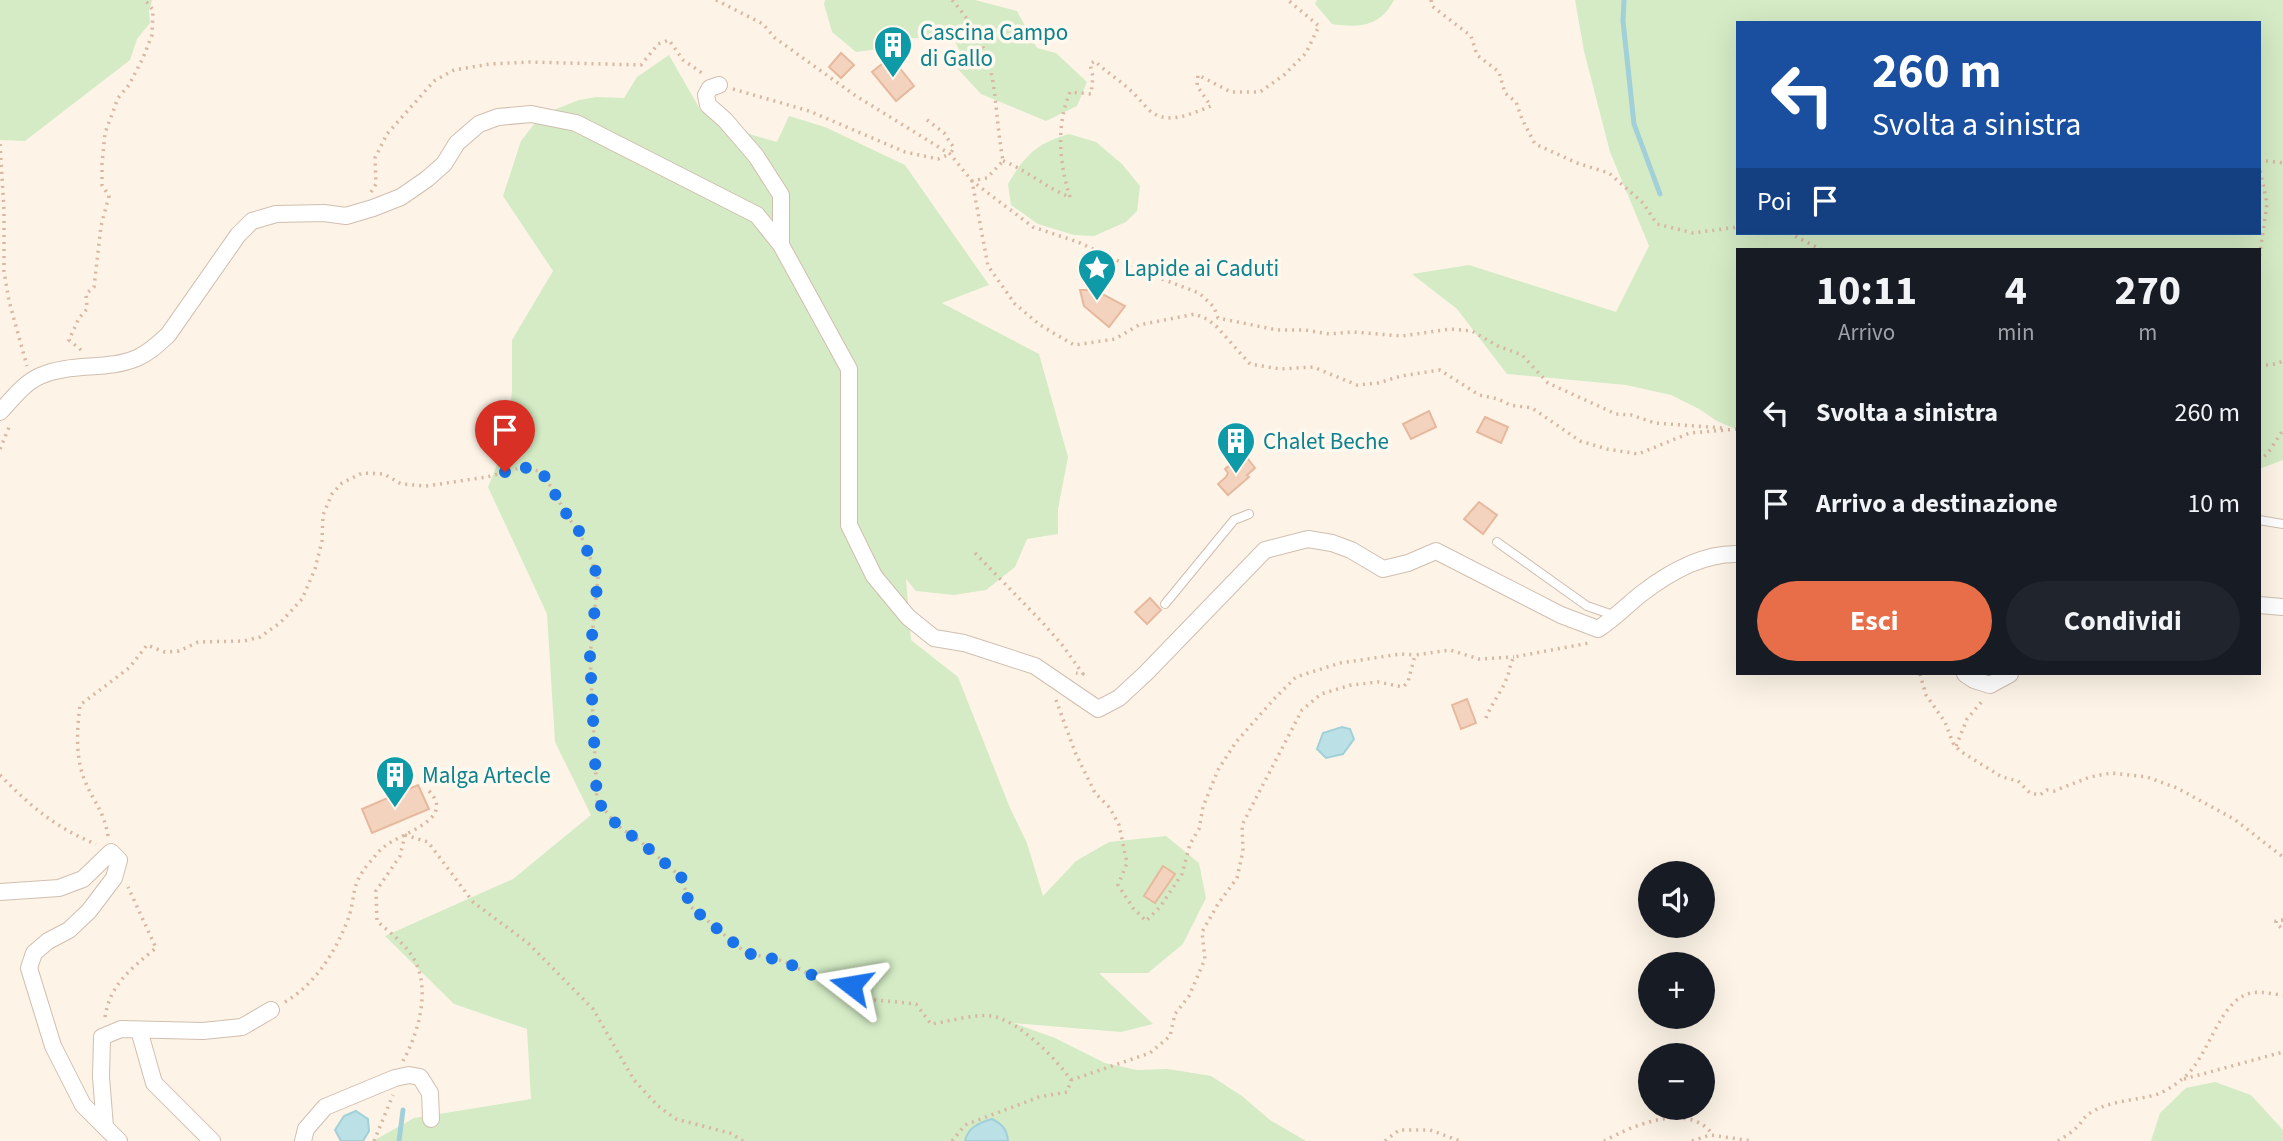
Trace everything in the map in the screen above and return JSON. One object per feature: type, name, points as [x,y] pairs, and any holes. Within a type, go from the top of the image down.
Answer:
[{"type":"street","points":[[719,85],[710,88],[706,95],[708,105],[756,156],[781,195],[781,245]]},
{"type":"street","points":[[0,412],[31,381],[61,369],[107,365],[137,358],[154,348],[168,335],[238,235],[253,221],[275,214],[324,213],[346,216],[401,197],[444,164],[457,143],[479,124],[498,117],[531,114],[576,123],[757,215],[781,245],[849,369],[849,525],[874,576],[908,617],[934,638],[964,643],[1035,666],[1052,684],[1098,709],[1119,698],[1146,673],[1265,550],[1308,540],[1332,543],[1383,569],[1408,563],[1436,551],[1561,615],[1598,629],[1642,593],[1675,572],[1699,561],[1723,554],[1736,554]]},
{"type":"street","points":[[2261,605],[2283,607]]},
{"type":"street","points":[[1966,675],[1990,685],[2008,675]]},
{"type":"street","points":[[0,892],[59,888],[83,879],[115,856]]},
{"type":"street","points":[[115,856],[114,878],[89,911],[69,930],[47,941],[34,953],[29,968],[53,1046],[83,1105],[119,1141]]},
{"type":"street","points":[[105,1127],[101,1077],[102,1037],[121,1028],[203,1031],[242,1027],[271,1010]]},
{"type":"street","points":[[139,1030],[154,1083],[212,1141]]},
{"type":"street","points":[[303,1141],[306,1129],[326,1107],[409,1074],[420,1077],[430,1093],[431,1119]]},
{"type":"lane","points":[[1165,604],[1234,520],[1249,514]]},
{"type":"lane","points":[[2261,520],[2283,524]]},
{"type":"lane","points":[[1497,542],[1609,621]]},
{"type":"path","points":[[107,365],[76,348],[69,340],[79,318],[87,309],[86,294],[94,287],[100,237],[109,196],[102,185],[105,133],[118,98],[129,85],[152,35],[153,10],[145,0]]},
{"type":"path","points":[[716,0],[763,24],[775,38],[847,90],[950,154],[972,181],[1032,227],[1078,242],[1133,268],[1199,293],[1214,307],[1218,318],[1277,330],[1306,330],[1329,334],[1353,332],[1402,337],[1450,329],[1472,331],[1498,346],[1522,355],[1548,383],[1616,414],[1631,415],[1655,423],[1736,429]]},
{"type":"path","points":[[951,0],[981,39],[991,64],[1003,161]]},
{"type":"path","points":[[1003,161],[1020,167],[1070,197],[1061,166],[1060,126],[1063,109],[1070,92],[1091,94],[1093,77],[1090,64],[1095,61],[1108,75],[1129,89],[1150,111],[1162,118],[1179,117],[1211,106],[1197,86],[1198,75],[1205,81],[1231,92],[1260,92],[1284,75],[1306,53],[1319,26],[1288,0]]},
{"type":"path","points":[[1431,0],[1432,6],[1471,36],[1477,55],[1499,72],[1505,93],[1516,102],[1535,144],[1577,163],[1609,173],[1643,203],[1657,224],[1693,233],[1736,227]]},
{"type":"path","points":[[356,213],[376,184],[375,158],[387,134],[434,81],[454,69],[529,62],[641,65],[658,44],[669,40],[683,60],[719,85],[809,111],[905,152],[938,159],[950,154],[954,148],[944,133],[927,120]]},
{"type":"path","points":[[0,144],[4,271],[9,302],[31,381]]},
{"type":"path","points":[[972,181],[987,178],[1003,161]]},
{"type":"path","points":[[2261,162],[2283,163]]},
{"type":"path","points":[[2261,172],[2267,204],[2261,248]]},
{"type":"path","points":[[972,181],[988,266],[1015,304],[1040,325],[1074,345],[1115,339],[1139,325],[1195,314],[1216,326],[1250,364],[1280,369],[1313,368],[1357,385],[1440,370],[1479,396],[1532,408],[1580,441],[1607,449],[1638,454],[1690,433],[1736,429]]},
{"type":"path","points":[[1793,235],[1818,248]]},
{"type":"path","points":[[2261,366],[2275,365],[2283,361]]},
{"type":"path","points":[[2261,459],[2283,430]]},
{"type":"path","points":[[102,1037],[106,1010],[116,985],[124,974],[156,948],[115,856],[105,817],[85,781],[78,756],[80,705],[129,668],[147,645],[165,652],[179,651],[198,642],[244,641],[260,637],[280,623],[302,599],[315,569],[322,541],[323,515],[332,494],[342,483],[362,473],[384,474],[401,484],[426,486],[487,477],[523,467],[542,472],[579,531],[598,577],[590,656],[594,768],[597,801],[618,826],[682,878],[690,906],[746,953],[784,961],[809,974],[851,985],[867,999],[916,1004],[930,1024],[946,1023],[954,1019],[996,1017],[1031,1038],[1057,1061],[1071,1080]]},
{"type":"path","points":[[975,553],[1050,631],[1083,674],[1071,672],[1052,684],[1075,751],[1095,793],[1110,808],[1119,825],[1127,863],[1118,885],[1133,908],[1146,921],[1160,907],[1182,874],[1190,844],[1199,829],[1203,807],[1218,770],[1236,742],[1296,677],[1340,663],[1401,654],[1450,650],[1479,659],[1514,657],[1582,646],[1590,643],[1609,621]]},
{"type":"path","points":[[1071,1080],[1150,1053],[1170,1036],[1175,1014],[1189,996],[1205,959],[1202,932],[1237,878],[1243,851],[1242,825],[1302,710],[1321,694],[1351,685],[1378,682],[1403,687],[1408,682],[1415,654]]},
{"type":"path","points":[[1486,718],[1492,702],[1507,680],[1514,657]]},
{"type":"path","points":[[1920,675],[1926,695],[1945,722],[1960,751],[2002,777],[2018,781],[2030,793],[2040,795],[2046,790],[2054,791],[2090,777],[2111,773],[2147,777],[2177,788],[2234,819],[2283,857]]},
{"type":"path","points":[[1956,746],[1968,719],[1989,691],[1990,685]]},
{"type":"path","points":[[0,775],[54,824],[115,856]]},
{"type":"path","points":[[271,1010],[298,994],[323,967],[347,921],[357,878],[384,846],[433,818],[437,808],[435,798],[429,791]]},
{"type":"path","points":[[374,1141],[392,1098],[396,1078],[412,1046],[419,1018],[422,986],[414,959],[404,945],[377,920],[376,891],[400,856],[405,835]]},
{"type":"path","points":[[405,835],[428,842],[472,902],[528,943],[593,1009],[634,1080],[658,1106],[676,1119],[730,1133],[743,1141]]},
{"type":"path","points":[[2283,920],[2276,920],[2276,924],[2283,929]]},
{"type":"path","points":[[2058,1141],[2076,1129],[2089,1113],[2109,1105],[2161,1093],[2182,1079],[2198,1063],[2218,1023],[2232,1004],[2246,994],[2258,992],[2283,995]]},
{"type":"path","points":[[2182,1079],[2283,1052]]},
{"type":"path","points":[[952,1141],[965,1125],[1039,1097],[1067,1092],[1071,1080]]},
{"type":"path","points":[[1604,1141],[1623,1130],[1662,1119],[1693,1119],[1705,1124],[1713,1135]]},
{"type":"path","points":[[1385,1141],[1399,1129],[1430,1130],[1460,1141]]},
{"type":"path","points":[[1692,1141],[1713,1135],[1753,1141]]},
{"type":"green space","points":[[0,0],[152,1],[150,23],[137,39],[130,60],[25,141],[0,140]]},
{"type":"green space","points":[[825,0],[975,0],[1017,11],[1037,48],[1056,53],[1087,82],[1077,106],[1046,121],[981,94],[955,66],[960,51],[947,27],[921,38],[902,38],[879,49],[856,52],[832,32]]},
{"type":"green space","points":[[1317,0],[1394,0],[1375,21],[1351,26],[1332,24],[1315,4]]},
{"type":"green space","points":[[1575,0],[2283,0],[2283,460],[2261,468],[2261,248],[1736,248],[1736,429],[1671,395],[1626,385],[1507,374],[1457,309],[1412,274],[1469,265],[1616,312],[1649,246],[1610,152],[1584,51]]},
{"type":"green space","points":[[669,55],[701,111],[752,135],[777,142],[789,116],[825,127],[905,165],[989,285],[942,303],[1039,354],[1068,457],[1058,509],[1058,534],[1027,539],[1015,567],[986,590],[954,595],[916,591],[906,579],[911,640],[958,677],[1010,808],[1027,843],[1043,896],[1076,861],[1109,842],[1166,836],[1199,863],[1206,898],[1183,944],[1148,973],[1099,973],[1153,1024],[1121,1032],[1013,1023],[1055,1038],[1105,1063],[1137,1070],[1168,1069],[1211,1076],[1242,1096],[1270,1120],[1306,1141],[1008,1141],[1007,1132],[967,1135],[965,1141],[373,1141],[414,1118],[531,1099],[527,1029],[454,1004],[385,936],[513,879],[591,815],[555,742],[547,614],[488,487],[502,452],[509,423],[512,340],[553,271],[503,196],[521,141],[541,115],[579,100],[596,97],[624,98],[637,77]]},
{"type":"green space","points":[[1069,134],[1096,142],[1122,164],[1140,186],[1137,211],[1126,222],[1094,236],[1074,235],[1038,224],[1011,205],[1008,184],[1020,165],[1040,146]]},
{"type":"green space","points":[[2215,1082],[2251,1095],[2283,1130],[2283,1141],[2151,1141],[2160,1113],[2186,1088]]},
{"type":"water","points":[[1342,727],[1350,729],[1354,739],[1343,754],[1326,758],[1317,749],[1323,733]]},
{"type":"water","points":[[356,1111],[368,1119],[369,1131],[363,1141],[341,1141],[335,1130],[344,1116]]},
{"type":"water","points":[[992,1119],[1003,1127],[1008,1141],[965,1141],[971,1129]]},
{"type":"building","points":[[841,53],[854,65],[841,78],[829,67]]},
{"type":"building","name":"Cascina Campo di Gallo","points":[[891,57],[914,86],[896,101],[872,72]]},
{"type":"building","points":[[1080,290],[1095,290],[1125,306],[1109,327],[1084,306]]},
{"type":"building","points":[[1429,411],[1436,427],[1411,439],[1403,424]]},
{"type":"building","points":[[1485,417],[1508,427],[1501,443],[1477,432]]},
{"type":"building","name":"Chalet Beche","points":[[1244,454],[1255,468],[1247,475],[1249,477],[1228,495],[1218,484],[1228,473],[1225,469]]},
{"type":"building","points":[[1479,502],[1497,515],[1483,534],[1464,519]]},
{"type":"building","points":[[1150,598],[1161,610],[1147,624],[1135,612]]},
{"type":"building","points":[[1467,699],[1476,723],[1461,729],[1452,705]]},
{"type":"building","name":"Malga Artecle","points":[[418,785],[429,809],[372,833],[362,809]]},
{"type":"building","points":[[1163,866],[1175,874],[1155,903],[1144,896]]},
{"type":"waterway","points":[[1624,0],[1623,21],[1634,124],[1660,194]]},
{"type":"waterway","points":[[399,1141],[403,1110]]},
{"type":"place","name":"Cascina Campo di Gallo","points":[[893,79]]},
{"type":"place","name":"Lapide ai Caduti","points":[[1097,302]]},
{"type":"place","name":"Chalet Beche","points":[[1236,475]]},
{"type":"place","name":"Malga Artecle","points":[[395,809]]},
{"type":"route","points":[[505,472],[523,467],[542,472],[579,531],[598,577],[590,656],[597,801],[618,826],[682,878],[690,906],[746,953],[784,961],[809,974],[851,985]]}]
